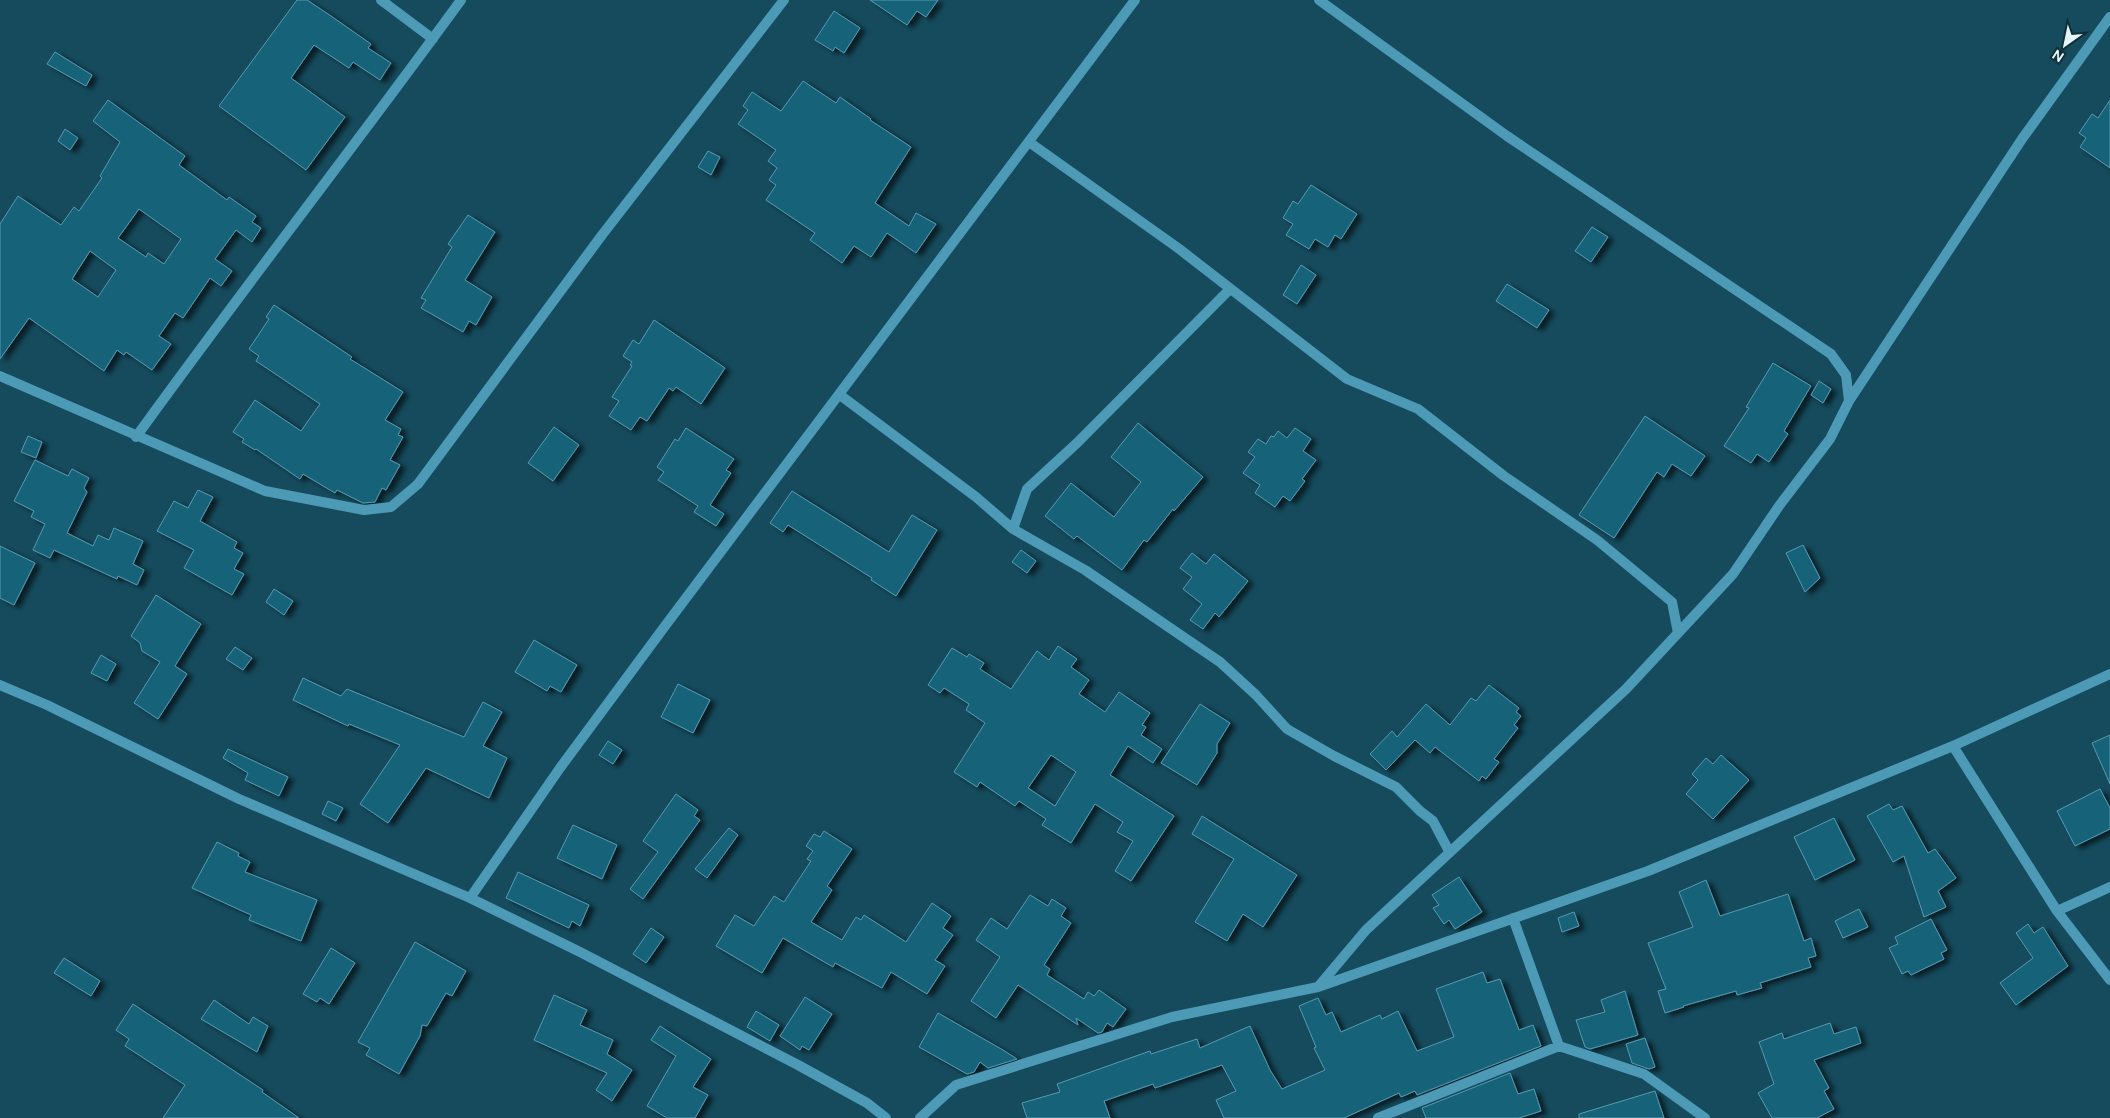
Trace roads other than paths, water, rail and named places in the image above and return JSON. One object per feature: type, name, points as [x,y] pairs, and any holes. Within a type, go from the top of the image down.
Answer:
[{"type":"street","points":[[381,0],[433,38]]},
{"type":"street","points":[[136,437],[198,351],[461,0]]},
{"type":"street","points":[[0,376],[136,437],[265,491],[364,510],[390,507],[418,484],[602,235],[784,0]]},
{"type":"street","points":[[470,898],[560,768],[1135,0]]},
{"type":"street","points":[[1320,0],[1507,136],[1830,354],[1846,376],[1850,401]]},
{"type":"street","points":[[1318,988],[1366,930],[1449,851],[1626,689],[1734,574],[1779,506],[1830,439],[1850,401],[2022,139],[2110,17]]},
{"type":"street","points":[[1029,142],[1178,248],[1229,290],[1348,379],[1418,410],[1504,476],[1597,540],[1672,602],[1678,633]]},
{"type":"street","points":[[1013,529],[1027,489],[1077,443],[1229,290]]},
{"type":"street","points":[[840,395],[976,497],[1013,529],[1085,570],[1220,662],[1256,695],[1288,729],[1334,756],[1396,787],[1433,821],[1449,851]]},
{"type":"street","points":[[920,1118],[956,1085],[1172,1017],[1318,988],[1648,871],[1954,746],[2110,674]]},
{"type":"street","points":[[0,685],[47,704],[239,799],[470,898],[580,952],[798,1066],[866,1103],[886,1118]]},
{"type":"street","points":[[1954,746],[2057,911],[2110,980]]},
{"type":"street","points":[[2057,911],[2110,887]]},
{"type":"street","points":[[1513,918],[1559,1046]]},
{"type":"street","points":[[1378,1118],[1559,1046],[1644,1074],[1706,1118]]}]
